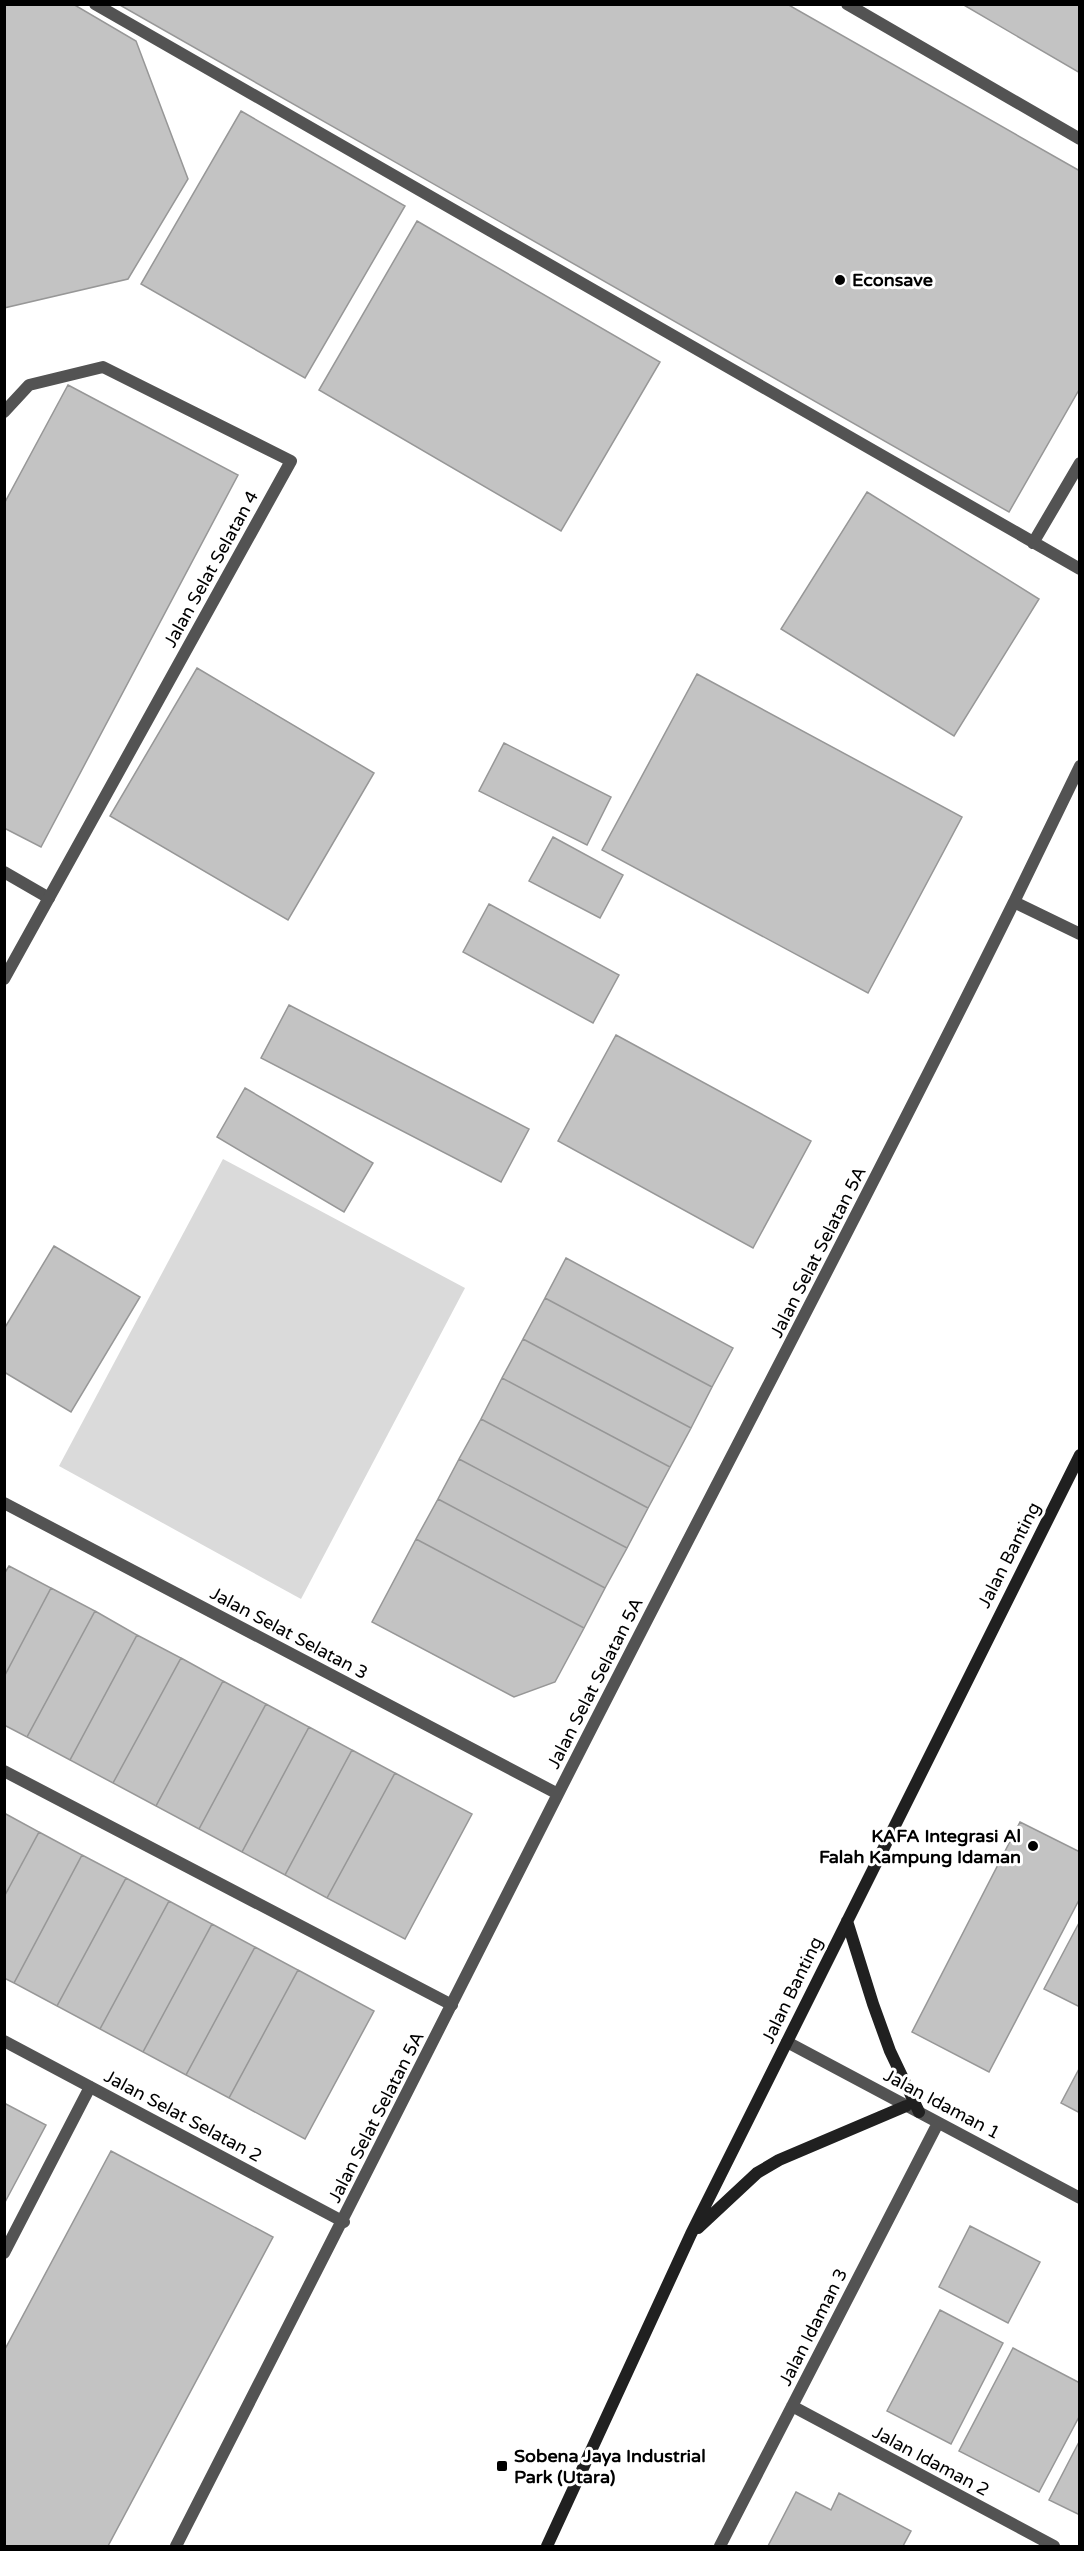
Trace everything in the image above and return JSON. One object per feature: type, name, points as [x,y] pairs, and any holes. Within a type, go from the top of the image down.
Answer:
[{"type":"main road","name":"Jalan Banting","points":[[547,2547],[691,2234],[1080,1455]]},
{"type":"main road","points":[[847,1921],[879,2023],[919,2112]]},
{"type":"main road","points":[[691,2234],[757,2173],[779,2160],[906,2106]]},
{"type":"street","points":[[95,4],[1080,569]]},
{"type":"street","points":[[847,4],[1080,139]]},
{"type":"street","name":"Jalan Selat Selatan 4","points":[[4,412],[29,385],[103,367],[291,461],[4,979]]},
{"type":"street","points":[[1034,543],[1080,463]]},
{"type":"street","name":"Jalan Selat Selatan 5A","points":[[176,2547],[344,2222],[558,1794],[910,1113],[1080,766]]},
{"type":"street","points":[[4,872],[49,898]]},
{"type":"street","points":[[1014,902],[1080,934]]},
{"type":"street","name":"Jalan Selat Selatan 3","points":[[4,1503],[558,1794]]},
{"type":"street","points":[[4,1771],[452,2005]]},
{"type":"street","name":"Jalan Selat Selatan 2","points":[[4,2041],[344,2222]]},
{"type":"street","name":"Jalan Idaman 1","points":[[786,2042],[1080,2198]]},
{"type":"street","points":[[4,2253],[90,2087]]},
{"type":"street","name":"Jalan Idaman 3","points":[[720,2547],[938,2123]]},
{"type":"street","name":"Jalan Idaman 2","points":[[792,2406],[1054,2547]]},
{"type":"shaded area","points":[[223,1159],[465,1288],[301,1599],[59,1466]]},
{"type":"building","points":[[4,4],[73,4],[136,41],[188,179],[128,279],[4,308]]},
{"type":"building","name":"Econsave","points":[[118,4],[787,4],[1080,171],[1080,388],[1009,512]]},
{"type":"building","points":[[962,4],[1080,4],[1080,73]]},
{"type":"building","points":[[241,111],[405,206],[305,378],[141,284]]},
{"type":"building","points":[[417,221],[660,362],[561,531],[319,390]]},
{"type":"building","points":[[68,385],[238,475],[41,847],[4,828],[4,504]]},
{"type":"building","points":[[867,492],[1039,599],[954,736],[781,629]]},
{"type":"building","points":[[197,668],[374,773],[288,920],[110,816]]},
{"type":"building","points":[[697,674],[962,817],[868,993],[602,850]]},
{"type":"building","points":[[504,743],[611,797],[587,845],[479,791]]},
{"type":"building","points":[[553,837],[623,875],[600,918],[529,881]]},
{"type":"building","points":[[489,904],[619,975],[593,1023],[463,952]]},
{"type":"building","points":[[289,1005],[529,1129],[501,1182],[261,1058]]},
{"type":"building","points":[[616,1035],[811,1141],[753,1248],[558,1141]]},
{"type":"building","points":[[245,1088],[373,1163],[344,1212],[217,1137]]},
{"type":"building","points":[[54,1246],[140,1297],[71,1412],[4,1372],[4,1329]]},
{"type":"building","points":[[566,1258],[733,1348],[712,1387],[545,1298]]},
{"type":"building","points":[[545,1298],[712,1387],[691,1428],[523,1339]]},
{"type":"building","points":[[523,1339],[691,1428],[670,1467],[502,1378]]},
{"type":"building","points":[[502,1378],[670,1467],[648,1508],[481,1419]]},
{"type":"building","points":[[481,1419],[648,1508],[627,1548],[459,1459]]},
{"type":"building","points":[[459,1459],[627,1548],[605,1588],[438,1499]]},
{"type":"building","points":[[438,1499],[605,1588],[584,1628],[416,1539]]},
{"type":"building","points":[[416,1539],[584,1628],[555,1682],[514,1697],[372,1622]]},
{"type":"building","points":[[9,1566],[51,1588],[4,1677],[4,1574]]},
{"type":"building","points":[[51,1588],[95,1611],[27,1737],[4,1725],[4,1677]]},
{"type":"building","points":[[95,1611],[137,1635],[70,1760],[27,1737]]},
{"type":"building","points":[[137,1635],[181,1658],[113,1783],[70,1760]]},
{"type":"building","points":[[181,1658],[223,1681],[156,1806],[113,1783]]},
{"type":"building","points":[[223,1681],[266,1704],[199,1829],[156,1806]]},
{"type":"building","points":[[266,1704],[309,1727],[242,1852],[199,1829]]},
{"type":"building","points":[[309,1727],[352,1750],[285,1875],[242,1852]]},
{"type":"building","points":[[352,1750],[395,1773],[327,1898],[285,1875]]},
{"type":"building","points":[[395,1773],[472,1814],[405,1939],[327,1898]]},
{"type":"building","points":[[4,1813],[39,1832],[4,1897]]},
{"type":"building","points":[[1020,1822],[1080,1852],[1080,1898],[989,2072],[912,2032]]},
{"type":"building","points":[[39,1832],[82,1855],[14,1983],[4,1978],[4,1897]]},
{"type":"building","points":[[82,1855],[126,1878],[57,2006],[14,1983]]},
{"type":"building","points":[[126,1878],[169,1901],[100,2029],[57,2006]]},
{"type":"building","points":[[169,1901],[212,1924],[143,2052],[100,2029]]},
{"type":"building","points":[[1080,1921],[1080,2007],[1044,1989]]},
{"type":"building","points":[[212,1924],[255,1947],[186,2075],[143,2052]]},
{"type":"building","points":[[255,1947],[298,1970],[229,2098],[186,2075]]},
{"type":"building","points":[[298,1970],[374,2011],[305,2139],[229,2098]]},
{"type":"building","points":[[1080,2067],[1080,2113],[1061,2103]]},
{"type":"building","points":[[4,2103],[46,2125],[4,2204]]},
{"type":"building","points":[[111,2151],[273,2237],[108,2546],[4,2546],[4,2351]]},
{"type":"building","points":[[970,2226],[1040,2262],[1008,2323],[939,2287]]},
{"type":"building","points":[[940,2310],[1003,2343],[951,2444],[887,2411]]},
{"type":"building","points":[[1013,2348],[1080,2383],[1080,2415],[1039,2492],[959,2451]]},
{"type":"building","points":[[1080,2440],[1080,2515],[1049,2500]]},
{"type":"building","points":[[796,2492],[831,2510],[839,2493],[911,2531],[903,2546],[768,2546]]},
{"type":"place","name":"Econsave","points":[[840,280]]},
{"type":"place","name":"KAFA Integrasi Al Falah Kampung Idaman","points":[[1033,1846]]},
{"type":"place","name":"Sobena Jaya Industrial Park (Utara)","points":[[502,2466]]}]
